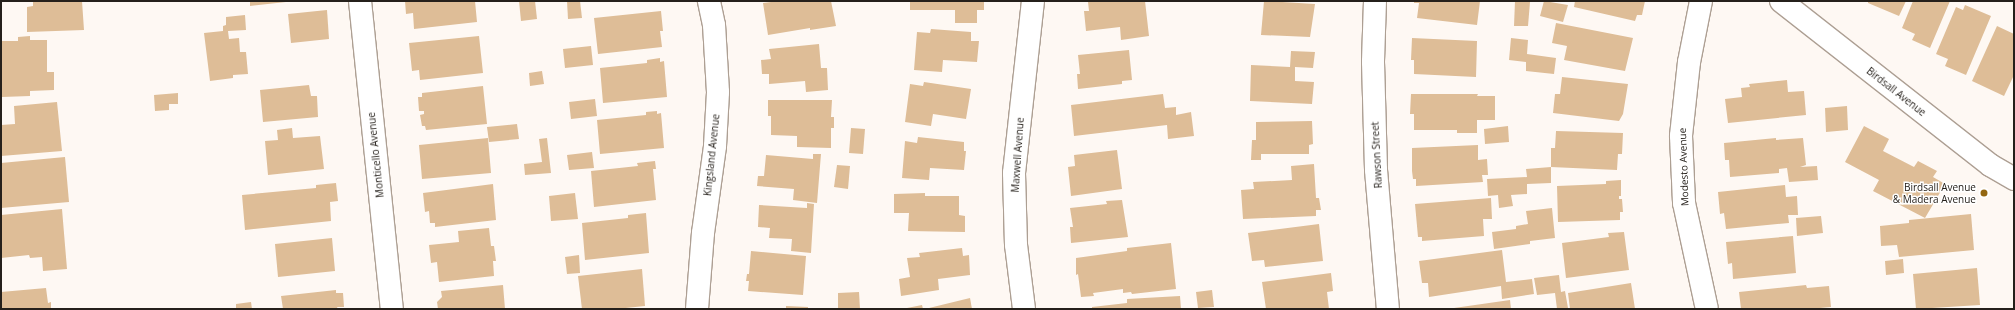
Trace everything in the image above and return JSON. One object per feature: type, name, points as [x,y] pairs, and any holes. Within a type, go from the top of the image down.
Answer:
[{"type":"street","name":"Monticello Avenue","points":[[360,1],[392,309]]},
{"type":"street","name":"Kingsland Avenue","points":[[697,309],[703,233],[715,146],[718,92],[714,25],[709,1]]},
{"type":"street","name":"Maxwell Avenue","points":[[1024,309],[1016,245],[1014,173],[1033,1]]},
{"type":"street","name":"Rawson Street","points":[[1375,1],[1373,62],[1376,170],[1388,309]]},
{"type":"street","name":"Modesto Avenue","points":[[1701,1],[1689,62],[1681,136],[1684,203],[1707,309]]},
{"type":"street","name":"Birdsall Avenue","points":[[1781,1],[1990,165],[2014,179]]},
{"type":"building","points":[[33,1],[82,1],[84,30],[27,32],[27,7],[33,6]]},
{"type":"building","points":[[250,1],[286,1],[286,2],[250,6]]},
{"type":"building","points":[[405,1],[475,1],[477,22],[414,29],[413,13],[406,14]]},
{"type":"building","points":[[519,1],[535,1],[537,19],[521,21]]},
{"type":"building","points":[[567,1],[580,1],[582,18],[568,19]]},
{"type":"building","points":[[779,1],[831,1],[836,26],[810,30],[810,28],[768,35],[763,3]]},
{"type":"building","points":[[910,1],[984,1],[984,10],[977,10],[977,23],[955,23],[955,10],[910,10]]},
{"type":"building","points":[[1145,1],[1149,36],[1121,40],[1120,27],[1086,31],[1084,11],[1089,11],[1088,2]]},
{"type":"building","points":[[1264,1],[1315,4],[1310,37],[1261,35]]},
{"type":"building","points":[[1414,1],[1480,1],[1477,25],[1417,18],[1419,3],[1414,3]]},
{"type":"building","points":[[1515,1],[1530,2],[1528,26],[1514,26]]},
{"type":"building","points":[[1544,1],[1568,5],[1563,22],[1540,16]]},
{"type":"building","points":[[1575,1],[1645,1],[1642,15],[1637,15],[1635,21],[1574,7]]},
{"type":"building","points":[[1868,1],[1906,1],[1899,16],[1868,3]]},
{"type":"building","points":[[1913,1],[1950,1],[1930,48],[1912,40],[1915,34],[1902,28]]},
{"type":"building","points":[[1965,5],[1991,16],[1966,75],[1945,66],[1948,59],[1936,54],[1956,7],[1963,10]]},
{"type":"building","points":[[327,10],[329,39],[291,43],[288,14]]},
{"type":"building","points":[[661,11],[663,31],[660,31],[662,47],[598,54],[594,18]]},
{"type":"building","points":[[245,15],[246,30],[228,31],[229,39],[239,38],[240,52],[246,52],[248,74],[233,75],[233,78],[210,81],[204,33],[223,31],[223,26],[226,25],[226,17]]},
{"type":"building","points":[[1556,23],[1633,38],[1625,71],[1564,60],[1567,46],[1552,43]]},
{"type":"building","points":[[1997,26],[2014,34],[2014,75],[2004,96],[1972,81]]},
{"type":"building","points":[[931,29],[971,32],[971,41],[979,41],[977,62],[943,60],[942,72],[914,70],[917,32],[930,33]]},
{"type":"building","points":[[30,36],[30,40],[47,40],[47,72],[54,72],[54,90],[30,91],[30,96],[2,97],[1,41],[18,41],[18,37]]},
{"type":"building","points":[[479,36],[483,73],[420,80],[419,70],[412,71],[409,43]]},
{"type":"building","points":[[1412,38],[1477,41],[1476,77],[1414,74],[1414,60],[1411,60]]},
{"type":"building","points":[[1511,38],[1528,40],[1527,54],[1556,58],[1554,74],[1526,71],[1526,62],[1509,60]]},
{"type":"building","points":[[819,44],[821,68],[827,68],[828,90],[806,92],[805,81],[769,84],[769,74],[762,74],[761,60],[771,59],[769,49]]},
{"type":"building","points":[[591,46],[593,65],[565,68],[563,49]]},
{"type":"building","points":[[1129,50],[1132,80],[1122,81],[1122,84],[1078,89],[1077,74],[1080,74],[1078,55]]},
{"type":"building","points":[[1291,51],[1315,52],[1313,68],[1295,67],[1295,81],[1314,82],[1312,104],[1250,101],[1251,65],[1290,67]]},
{"type":"building","points":[[660,58],[660,62],[664,61],[667,97],[603,103],[600,68],[647,63],[647,60]]},
{"type":"building","points":[[542,71],[544,84],[530,86],[529,73]]},
{"type":"building","points":[[1562,77],[1628,84],[1623,114],[1619,121],[1553,113],[1555,94],[1560,94]]},
{"type":"building","points":[[1787,80],[1788,92],[1804,91],[1806,115],[1728,123],[1725,99],[1742,97],[1741,88],[1750,87],[1749,84]]},
{"type":"building","points":[[924,82],[971,89],[966,119],[933,114],[931,126],[905,122],[910,84],[923,86]]},
{"type":"building","points":[[309,85],[311,96],[317,96],[318,117],[263,122],[260,90]]},
{"type":"building","points":[[483,86],[487,124],[426,130],[425,126],[422,126],[420,115],[424,114],[424,111],[419,111],[418,97],[422,97],[422,93]]},
{"type":"building","points":[[178,93],[178,104],[169,104],[169,110],[155,111],[154,95]]},
{"type":"building","points":[[1163,94],[1165,108],[1176,107],[1176,115],[1191,112],[1194,136],[1168,139],[1167,125],[1074,136],[1071,105]]},
{"type":"building","points":[[1411,94],[1478,94],[1477,96],[1495,96],[1495,120],[1477,120],[1477,133],[1457,133],[1457,130],[1414,130],[1414,114],[1410,114]]},
{"type":"building","points":[[595,99],[597,116],[571,119],[569,102]]},
{"type":"building","points":[[768,100],[832,100],[831,117],[834,117],[834,128],[831,128],[831,148],[797,147],[797,136],[771,135],[771,116],[768,116]]},
{"type":"building","points":[[57,102],[62,151],[1,156],[1,125],[15,124],[14,106]]},
{"type":"building","points":[[1847,106],[1848,130],[1826,132],[1825,108]]},
{"type":"building","points":[[657,111],[657,114],[661,113],[664,148],[600,154],[597,120],[646,115],[646,112]]},
{"type":"building","points":[[1312,121],[1313,144],[1309,145],[1309,154],[1261,154],[1261,160],[1251,160],[1252,140],[1256,140],[1256,122]]},
{"type":"building","points":[[517,124],[519,139],[489,142],[487,127]]},
{"type":"building","points":[[1508,126],[1509,142],[1485,144],[1484,129]]},
{"type":"building","points":[[1864,126],[1889,139],[1883,151],[1914,167],[1918,161],[1937,171],[1933,177],[1945,184],[1925,218],[1873,191],[1879,180],[1845,162]]},
{"type":"building","points":[[292,128],[293,138],[320,136],[324,169],[268,175],[265,141],[278,140],[277,130]]},
{"type":"building","points":[[851,128],[865,129],[863,154],[849,153]]},
{"type":"building","points":[[1556,131],[1623,133],[1622,154],[1618,154],[1617,170],[1551,167],[1551,148],[1555,148]]},
{"type":"building","points":[[918,137],[964,142],[964,151],[966,151],[964,170],[930,168],[929,180],[902,178],[905,141],[917,143]]},
{"type":"building","points":[[488,138],[491,173],[422,179],[419,145]]},
{"type":"building","points":[[547,138],[551,173],[525,175],[524,164],[542,162],[539,139]]},
{"type":"building","points":[[1776,138],[1776,140],[1803,138],[1806,165],[1800,167],[1817,166],[1818,180],[1789,182],[1787,168],[1779,169],[1779,173],[1730,177],[1729,160],[1725,160],[1724,143]]},
{"type":"building","points":[[1478,145],[1478,160],[1487,159],[1488,175],[1482,175],[1483,182],[1416,186],[1416,179],[1413,179],[1412,171],[1412,148]]},
{"type":"building","points":[[1117,150],[1122,189],[1071,196],[1068,167],[1075,166],[1074,155]]},
{"type":"building","points":[[592,152],[594,168],[569,170],[567,155]]},
{"type":"building","points":[[813,154],[821,154],[817,203],[793,200],[794,189],[757,186],[758,176],[764,176],[766,155],[813,159]]},
{"type":"building","points":[[65,157],[69,202],[1,208],[1,163]]},
{"type":"building","points":[[655,161],[656,169],[653,169],[656,200],[594,207],[591,171],[638,166],[637,163]]},
{"type":"building","points":[[1314,164],[1316,198],[1319,198],[1321,210],[1316,210],[1316,216],[1243,219],[1241,190],[1254,189],[1253,182],[1292,180],[1291,166]]},
{"type":"building","points":[[837,165],[850,166],[848,189],[834,187]]},
{"type":"building","points":[[1551,167],[1551,183],[1527,184],[1527,194],[1511,195],[1513,206],[1499,208],[1498,195],[1488,196],[1487,179],[1527,177],[1526,169]]},
{"type":"building","points":[[1621,180],[1621,196],[1619,196],[1619,199],[1622,199],[1623,212],[1620,212],[1620,220],[1558,222],[1557,186],[1606,184],[1606,181]]},
{"type":"building","points":[[336,183],[338,201],[330,202],[331,221],[245,230],[242,195],[316,188],[316,185]]},
{"type":"building","points":[[493,184],[496,220],[435,227],[435,223],[430,223],[429,211],[425,212],[423,193]]},
{"type":"building","points":[[1785,185],[1786,197],[1797,196],[1798,215],[1788,215],[1789,223],[1726,229],[1724,213],[1720,214],[1718,192]]},
{"type":"building","points":[[575,193],[578,219],[551,221],[549,196]]},
{"type":"building","points":[[925,193],[925,196],[959,196],[959,215],[965,216],[965,232],[908,231],[909,213],[894,213],[894,194]]},
{"type":"building","points":[[1491,198],[1492,219],[1483,219],[1484,236],[1422,241],[1422,237],[1418,237],[1415,204]]},
{"type":"building","points":[[1122,200],[1128,237],[1071,243],[1070,227],[1073,227],[1070,208],[1107,204],[1106,201]]},
{"type":"building","points":[[807,203],[814,204],[811,253],[791,251],[792,239],[769,238],[770,228],[758,227],[759,205],[807,208]]},
{"type":"building","points":[[1552,208],[1555,238],[1530,241],[1530,244],[1494,249],[1492,232],[1516,229],[1516,226],[1528,224],[1526,211]]},
{"type":"building","points":[[62,209],[67,269],[43,271],[42,257],[30,258],[29,255],[1,258],[1,215]]},
{"type":"building","points":[[646,213],[649,253],[585,260],[582,223],[628,218],[628,215]]},
{"type":"building","points":[[1971,214],[1974,250],[1899,257],[1897,245],[1881,246],[1880,226],[1909,223],[1909,220]]},
{"type":"building","points":[[1821,216],[1823,233],[1797,236],[1796,218]]},
{"type":"building","points":[[1319,224],[1323,261],[1265,267],[1264,260],[1252,261],[1248,233]]},
{"type":"building","points":[[489,228],[491,246],[494,246],[496,261],[493,261],[494,276],[439,282],[437,262],[431,263],[429,245],[459,242],[458,231]]},
{"type":"building","points":[[1624,232],[1629,270],[1566,278],[1562,243],[1609,237],[1608,233]]},
{"type":"building","points":[[1793,236],[1796,273],[1733,279],[1732,263],[1728,264],[1726,242]]},
{"type":"building","points":[[332,238],[335,271],[278,277],[275,244]]},
{"type":"building","points":[[1171,243],[1176,289],[1132,294],[1131,292],[1123,293],[1123,289],[1093,293],[1094,296],[1081,297],[1078,274],[1076,275],[1076,258],[1127,251],[1127,248]]},
{"type":"building","points":[[962,248],[963,256],[969,255],[970,275],[938,279],[939,290],[901,296],[899,279],[910,277],[907,258],[920,257],[919,253]]},
{"type":"building","points":[[1502,250],[1506,282],[1532,279],[1534,294],[1502,299],[1501,286],[1429,297],[1428,283],[1422,283],[1419,261]]},
{"type":"building","points":[[751,251],[806,256],[803,295],[748,291],[749,281],[746,281],[747,274],[749,274]]},
{"type":"building","points":[[579,255],[580,273],[567,274],[565,257]]},
{"type":"building","points":[[1903,259],[1904,273],[1886,275],[1885,261]]},
{"type":"building","points":[[1977,268],[1980,305],[1916,309],[1913,274]]},
{"type":"building","points":[[642,269],[645,306],[616,309],[582,309],[578,276]]},
{"type":"building","points":[[1331,273],[1333,291],[1327,292],[1329,309],[1266,309],[1262,282]]},
{"type":"building","points":[[1559,275],[1561,292],[1565,291],[1568,308],[1557,309],[1555,293],[1537,295],[1534,278]]},
{"type":"building","points":[[1631,283],[1635,309],[1570,309],[1568,293]]},
{"type":"building","points":[[503,285],[505,309],[438,309],[437,302],[442,297],[441,291]]},
{"type":"building","points":[[1806,285],[1807,288],[1829,286],[1831,307],[1809,309],[1741,309],[1739,292]]},
{"type":"building","points":[[46,288],[48,303],[51,302],[51,309],[1,309],[1,292]]},
{"type":"building","points":[[336,290],[336,293],[343,293],[344,307],[337,307],[338,309],[283,309],[281,296]]},
{"type":"building","points":[[1212,290],[1214,307],[1198,308],[1196,292]]},
{"type":"building","points":[[859,292],[860,309],[838,309],[838,293]]},
{"type":"building","points":[[1180,296],[1181,309],[1092,309],[1092,307],[1127,303],[1127,299]]},
{"type":"building","points":[[970,298],[972,309],[929,309],[929,308]]},
{"type":"building","points":[[1510,300],[1511,309],[1454,309],[1454,308]]},
{"type":"building","points":[[251,302],[252,309],[236,309],[236,304]]},
{"type":"building","points":[[922,305],[923,309],[907,309],[907,308]]},
{"type":"building","points":[[786,306],[808,307],[808,309],[786,309]]},
{"type":"place","name":"Birdsall Avenue & Madera Avenue","points":[[1984,193]]}]
